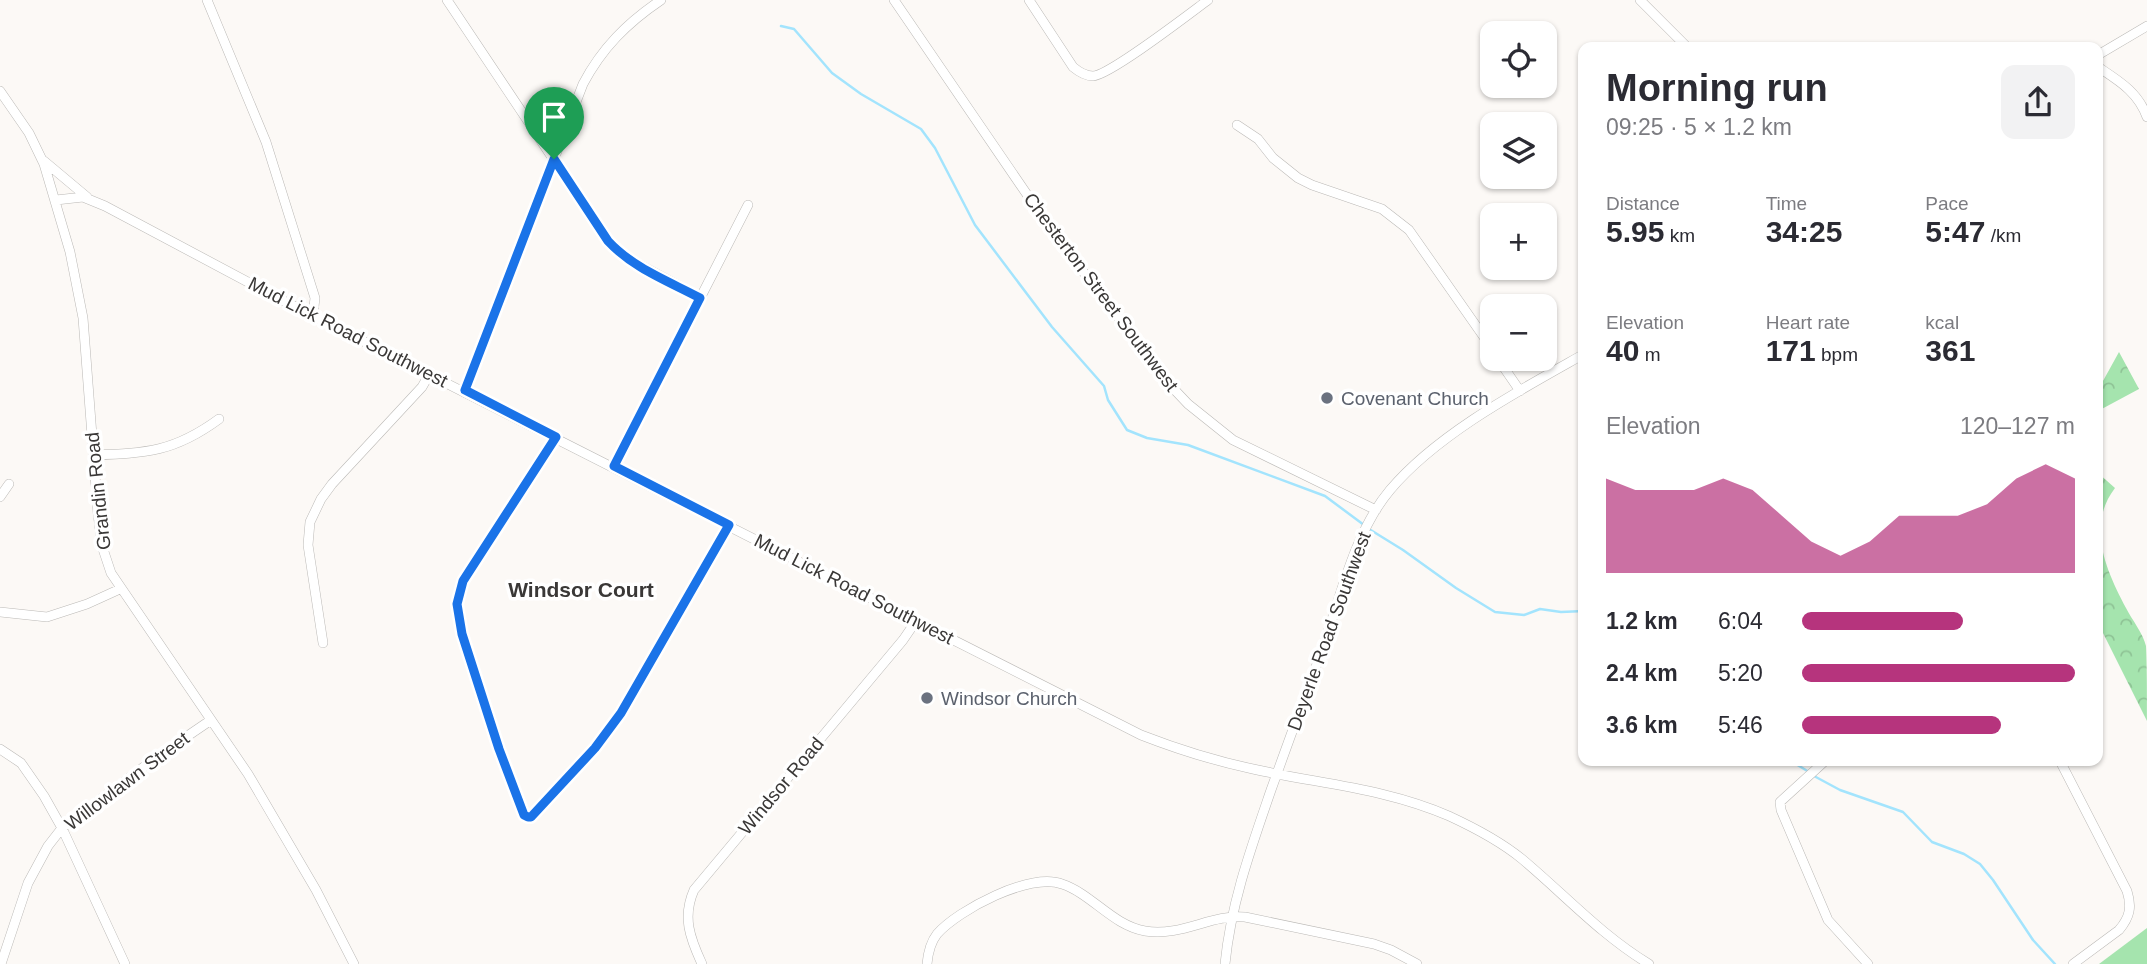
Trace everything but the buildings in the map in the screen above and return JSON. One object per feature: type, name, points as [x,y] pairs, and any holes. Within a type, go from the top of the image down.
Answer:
[{"type":"street","points":[[207,0],[272,161],[315,298],[313,314]]},
{"type":"street","points":[[447,0],[602,232],[618,251],[649,272],[700,298]]},
{"type":"street","points":[[465,390],[583,84],[602,52],[633,20],[661,0]]},
{"type":"street","name":"Chesterton Street Southwest","points":[[894,0],[1052,231],[1170,385],[1206,420],[1233,440],[1376,510]]},
{"type":"street","points":[[1029,0],[1073,67],[1092,76],[1119,65],[1208,0]]},
{"type":"street","points":[[1640,0],[1681,42]]},
{"type":"street","points":[[2103,52],[2147,26]]},
{"type":"street","points":[[2103,70],[2138,98],[2147,117]]},
{"type":"street","name":"Grandin Road","points":[[0,91],[24,124],[42,160],[56,200],[79,292],[102,546],[111,573],[277,821],[354,964]]},
{"type":"street","points":[[1237,125],[1258,139],[1280,164],[1298,178],[1382,209],[1409,230],[1480,331]]},
{"type":"street","points":[[42,160],[91,200]]},
{"type":"street","name":"Mud Lick Road Southwest","points":[[56,200],[73,197],[91,200],[1099,716],[1141,735],[1219,761],[1394,796],[1480,831],[1521,858],[1611,939],[1649,964]]},
{"type":"street","points":[[614,466],[748,205]]},
{"type":"street","name":"Deyerle Road Southwest","points":[[1225,964],[1231,917],[1253,842],[1353,558],[1376,510],[1391,488],[1415,464],[1453,434],[1578,357]]},
{"type":"street","points":[[1507,371],[1520,391]]},
{"type":"street","points":[[323,643],[308,545],[313,513],[332,484],[422,387],[430,373]]},
{"type":"street","points":[[93,455],[139,453],[174,446],[219,419]]},
{"type":"street","points":[[556,437],[463,581],[457,604],[462,634],[474,672],[524,815],[531,817],[553,795],[595,748],[621,713],[729,525]]},
{"type":"street","points":[[0,497],[9,484]]},
{"type":"street","points":[[0,612],[47,617],[87,604],[120,589]]},
{"type":"street","name":"Windsor Road","points":[[702,964],[690,937],[687,922],[689,901],[694,890],[916,621]]},
{"type":"street","name":"Willowlawn Street","points":[[1,964],[28,883],[48,845],[62,828],[211,720]]},
{"type":"street","points":[[0,749],[30,772],[62,828],[125,964]]},
{"type":"street","points":[[1820,766],[1780,802],[1781,810],[1828,920],[1868,964]]},
{"type":"street","points":[[2063,766],[2127,891],[2130,905],[2129,916],[2119,930],[2073,964]]},
{"type":"street","points":[[926,964],[934,939],[948,925],[1002,892],[1043,881],[1064,884],[1124,923],[1143,930],[1168,932],[1231,917],[1245,917],[1374,944],[1417,964]]},
{"type":"green space","points":[[2119,352],[2139,389],[2103,408],[2103,381]]},
{"type":"green space","points":[[2103,477],[2115,488],[2103,514]]},
{"type":"green space","points":[[2103,552],[2112,579],[2146,646],[2147,721],[2103,633]]},
{"type":"green space","points":[[2147,928],[2147,964],[2099,964]]},
{"type":"waterway","points":[[781,26],[794,29],[832,73],[861,94],[921,129],[935,148],[975,225],[1052,327],[1104,386],[1108,400],[1127,430],[1147,438],[1188,445],[1325,496],[1364,525]]},
{"type":"waterway","points":[[1369,529],[1495,612],[1524,615],[1540,609],[1578,611]]},
{"type":"waterway","points":[[1799,766],[1809,772]]},
{"type":"waterway","points":[[1814,776],[1840,790],[1903,812],[1932,842],[1964,854],[1980,864],[2033,940],[2055,964]]},
{"type":"place","name":"Covenant Church","points":[[1327,398]]},
{"type":"place","name":"Windsor Church","points":[[927,698]]},
{"type":"district","name":"Windsor Court","points":[[581,589]]},
{"type":"route","points":[[554,159],[608,241],[618,251],[649,272],[700,298],[614,466],[729,525],[621,713],[595,748],[553,795],[528,817],[524,815],[499,749],[462,634],[457,604],[463,581],[556,437],[465,390],[554,159]]}]
